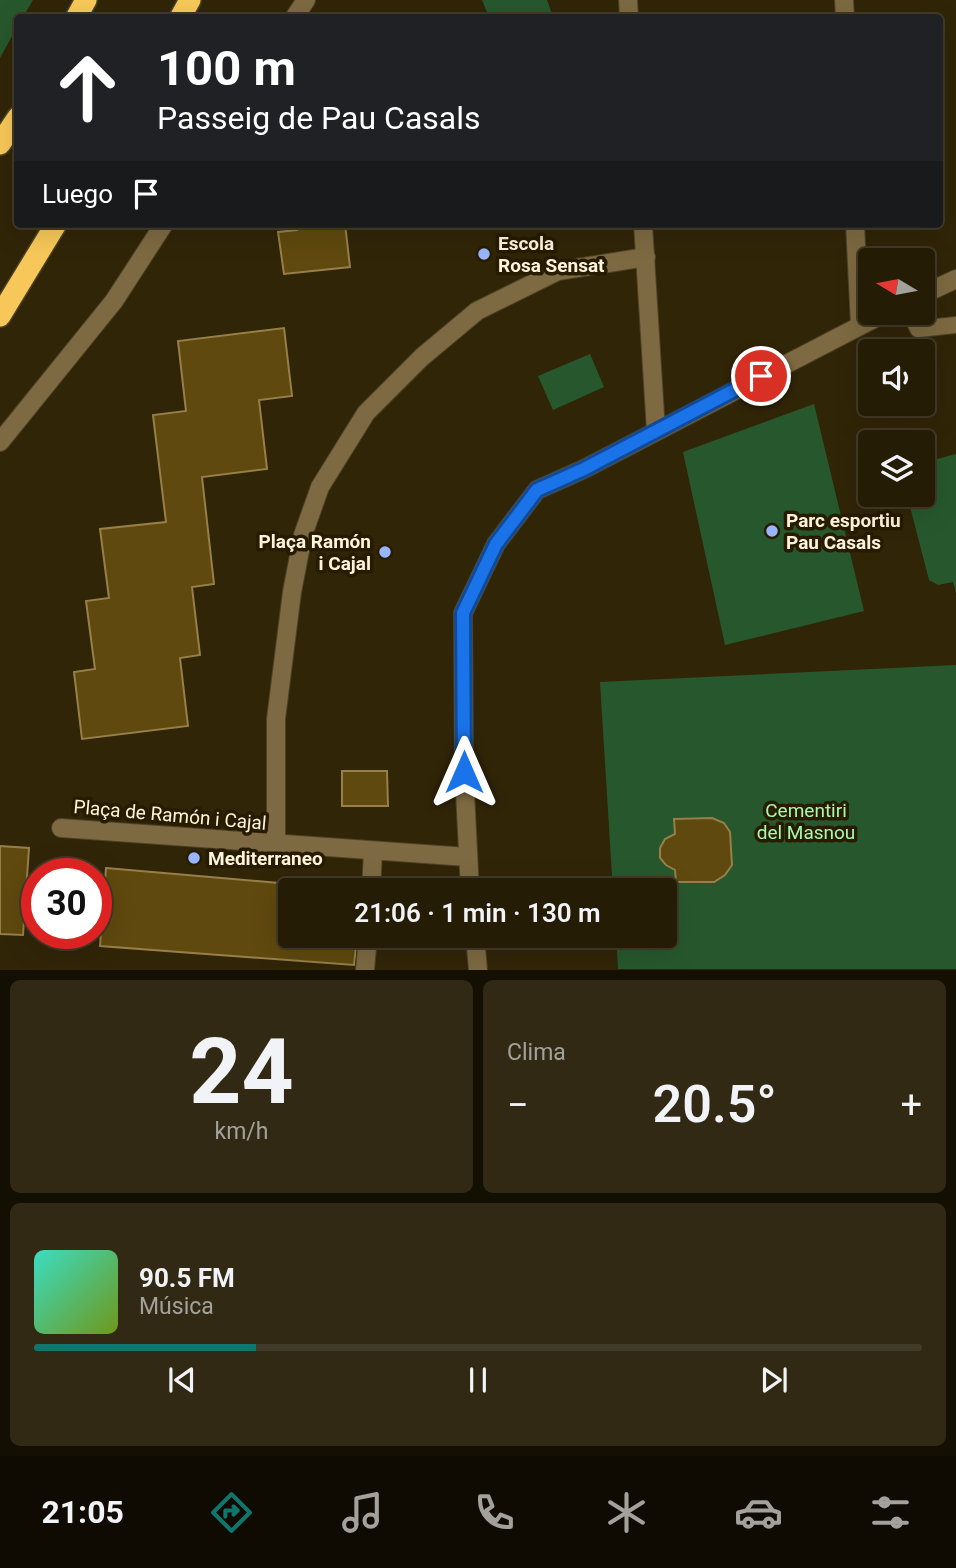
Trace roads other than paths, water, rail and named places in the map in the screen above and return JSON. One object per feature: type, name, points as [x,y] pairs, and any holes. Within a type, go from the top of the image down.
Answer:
[{"type":"highway","points":[[0,144],[14,123]]},
{"type":"highway","points":[[0,316],[54,228]]},
{"type":"street","points":[[0,442],[114,301],[160,228]]},
{"type":"street","points":[[643,228],[656,431]]},
{"type":"street","points":[[855,228],[858,285]]},
{"type":"street","name":"Plaça de Ramón i Cajal","points":[[276,845],[276,719],[289,612],[303,535],[320,487],[359,424],[366,413],[422,357],[477,311],[558,271],[646,257]]},
{"type":"street","points":[[935,289],[956,279]]},
{"type":"street","points":[[469,878],[464,772],[463,613],[496,544],[537,490],[858,326]]},
{"type":"street","name":"Plaça de Ramón i Cajal","points":[[61,828],[467,857]]},
{"type":"street","points":[[372,878],[373,851]]},
{"type":"street","points":[[365,970],[367,948]]},
{"type":"street","points":[[476,948],[478,970]]},
{"type":"lane","points":[[917,326],[956,325]]},
{"type":"place","name":"Escola Rosa Sensat","points":[[484,254]]},
{"type":"place","name":"Parc esportiu Pau Casals","points":[[772,531]]},
{"type":"place","name":"Plaça Ramón i Cajal","points":[[385,552]]},
{"type":"place","name":"Mediterraneo","points":[[194,858]]},
{"type":"park label","name":"Cementiri del Masnou","points":[[806,821]]}]
